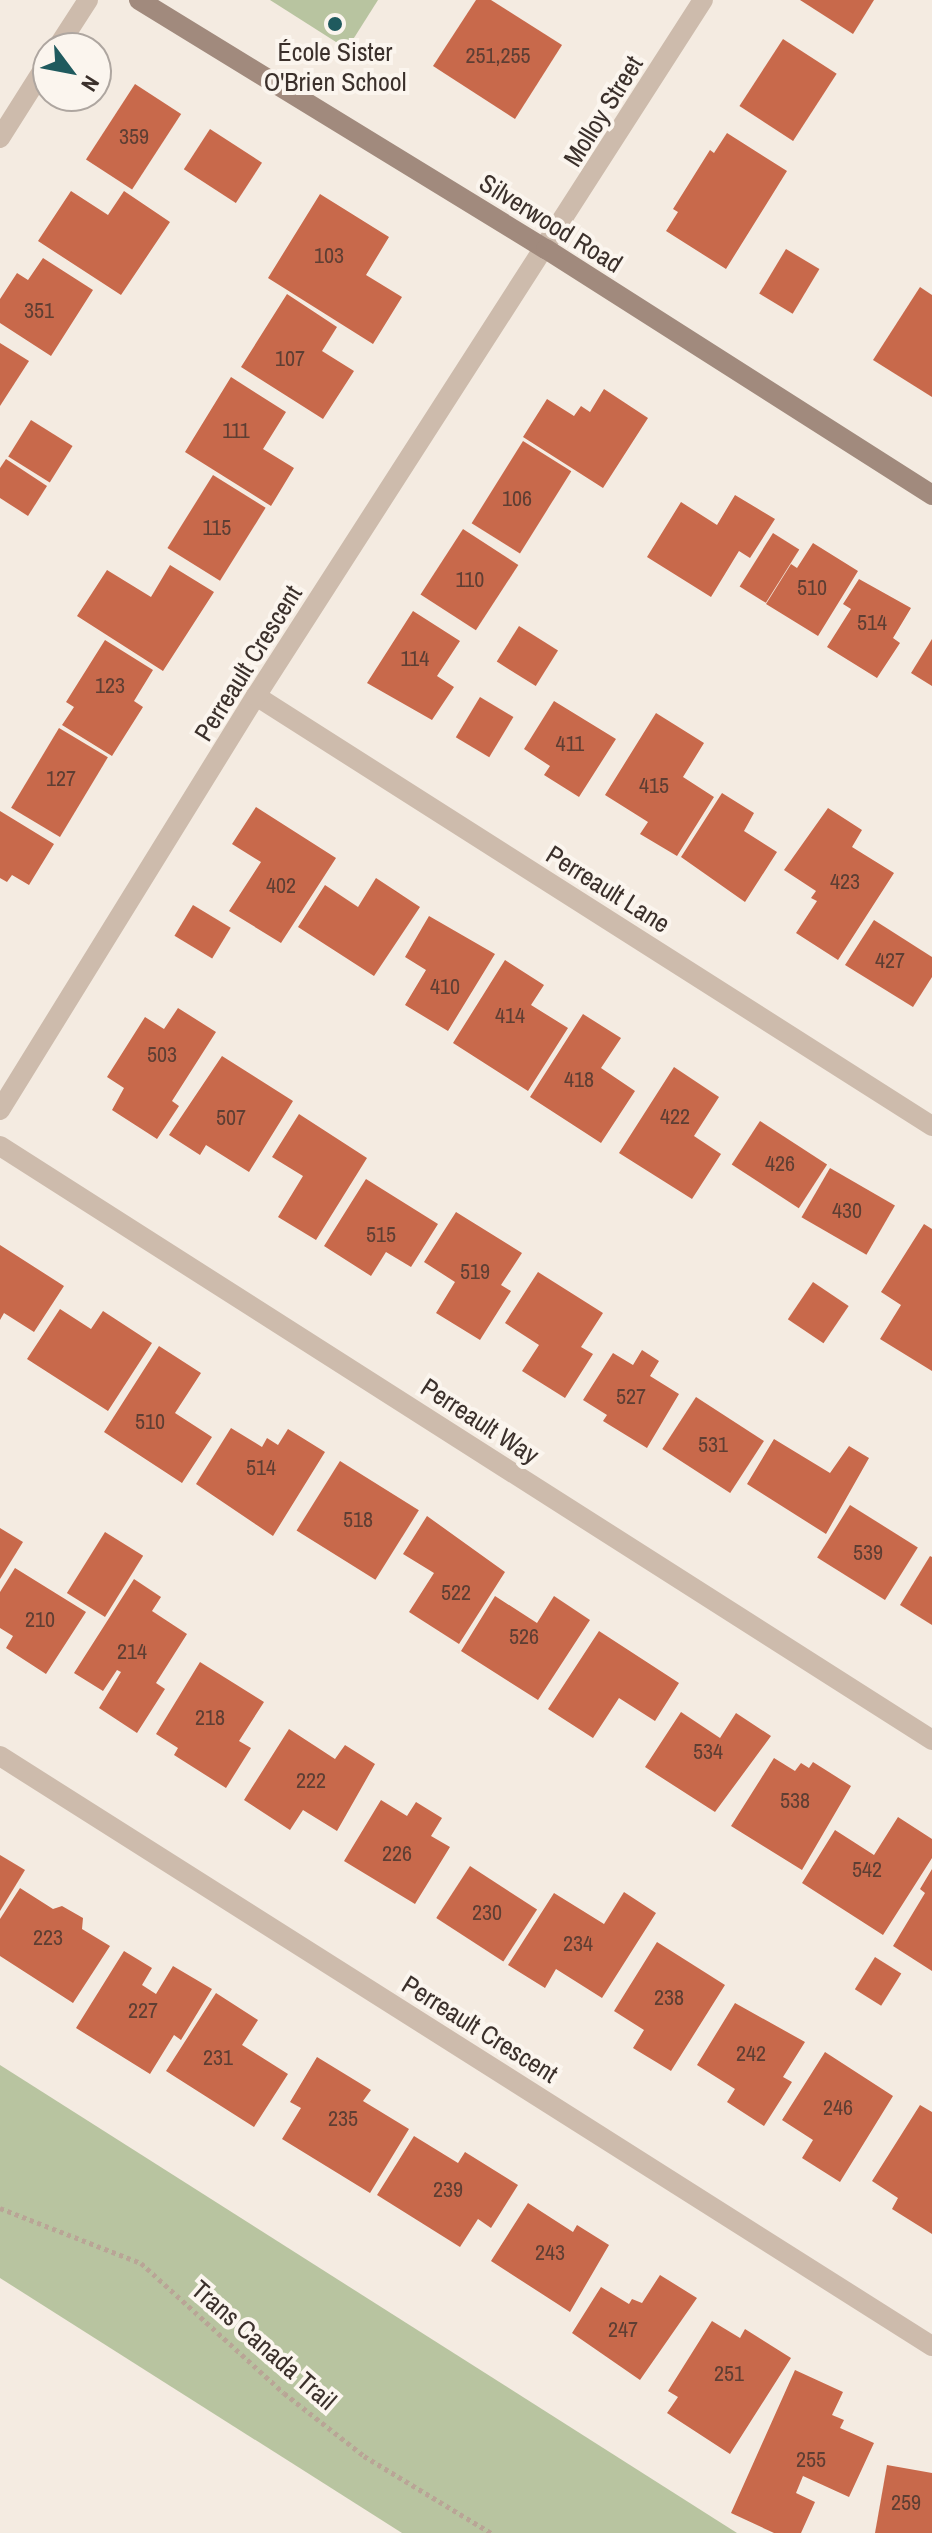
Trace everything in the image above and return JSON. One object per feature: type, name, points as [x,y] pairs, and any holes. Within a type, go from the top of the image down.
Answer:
[{"type":"street","points":[[67,32],[88,0]]},
{"type":"street","name":"Silverwood Road","points":[[139,0],[546,249],[932,495]]},
{"type":"street","name":"Molloy Street","points":[[546,249],[703,0]]},
{"type":"street","points":[[0,138],[32,87]]},
{"type":"street","name":"Perreault Crescent","points":[[0,1110],[256,696],[546,249]]},
{"type":"street","name":"Perreault Lane","points":[[256,696],[932,1126]]},
{"type":"street","name":"Perreault Way","points":[[0,1146],[932,1740]]},
{"type":"street","name":"Perreault Crescent","points":[[0,1756],[932,2346]]},
{"type":"path","name":"Trans Canada Trail","points":[[0,2208],[141,2263],[284,2393],[364,2456],[491,2533]]},
{"type":"green space","name":"École Sister O'Brien School","points":[[270,0],[378,0],[347,49]]},
{"type":"green space","points":[[0,2065],[737,2533],[402,2533],[0,2278]]},
{"type":"building","points":[[476,0],[491,0],[562,45],[515,119],[433,66]]},
{"type":"building","points":[[800,0],[874,0],[853,34]]},
{"type":"building","points":[[783,39],[837,74],[793,141],[739,106]]},
{"type":"building","points":[[135,84],[181,114],[132,189],[86,159]]},
{"type":"building","points":[[210,129],[262,163],[236,203],[184,169]]},
{"type":"building","points":[[727,133],[787,171],[726,269],[666,231],[678,212],[673,209],[710,150],[714,153]]},
{"type":"building","points":[[71,191],[108,215],[124,191],[170,222],[121,295],[38,241]]},
{"type":"building","points":[[320,194],[389,237],[366,275],[402,297],[373,344],[268,278]]},
{"type":"building","points":[[786,249],[819,269],[793,314],[759,294]]},
{"type":"building","points":[[43,258],[93,290],[51,356],[0,323],[0,299],[17,273],[28,280]]},
{"type":"building","points":[[920,287],[932,295],[932,397],[873,360]]},
{"type":"building","points":[[287,294],[337,327],[322,351],[354,371],[323,419],[241,367]]},
{"type":"building","points":[[0,343],[29,361],[0,406]]},
{"type":"building","points":[[231,377],[286,412],[263,449],[294,468],[271,506],[185,452]]},
{"type":"building","points":[[604,389],[648,418],[603,488],[523,437],[547,399],[574,416],[581,406],[590,412]]},
{"type":"building","points":[[31,420],[73,446],[50,482],[8,456]]},
{"type":"building","points":[[523,441],[571,471],[520,553],[472,523]]},
{"type":"building","points":[[6,459],[47,486],[28,516],[0,498],[0,468]]},
{"type":"building","points":[[213,475],[266,508],[220,581],[167,548]]},
{"type":"building","points":[[735,495],[775,519],[750,558],[739,551],[711,597],[647,557],[681,502],[717,525]]},
{"type":"building","points":[[463,529],[518,565],[476,630],[421,594]]},
{"type":"building","points":[[773,533],[799,549],[766,603],[740,586]]},
{"type":"building","points":[[813,543],[858,571],[818,636],[766,604],[791,564],[797,568]]},
{"type":"building","points":[[170,565],[214,592],[163,671],[77,616],[107,570],[151,597]]},
{"type":"building","points":[[859,579],[911,608],[893,638],[900,643],[877,678],[827,647],[851,609],[843,604]]},
{"type":"building","points":[[413,611],[460,641],[437,676],[454,687],[432,720],[367,683]]},
{"type":"building","points":[[519,626],[558,650],[536,686],[497,662]]},
{"type":"building","points":[[932,639],[932,686],[911,673]]},
{"type":"building","points":[[105,640],[153,670],[134,701],[143,707],[112,756],[62,725],[74,707],[66,702]]},
{"type":"building","points":[[480,697],[513,717],[489,757],[456,737]]},
{"type":"building","points":[[554,701],[616,739],[579,797],[544,775],[550,766],[524,749]]},
{"type":"building","points":[[656,713],[704,743],[683,777],[714,797],[677,856],[640,834],[648,822],[605,795]]},
{"type":"building","points":[[59,728],[108,757],[60,837],[11,808]]},
{"type":"building","points":[[722,793],[754,813],[744,831],[777,852],[745,902],[681,857]]},
{"type":"building","points":[[256,807],[336,858],[281,943],[229,911],[261,862],[232,844]]},
{"type":"building","points":[[828,808],[862,830],[852,847],[894,873],[838,960],[796,933],[817,901],[811,898],[816,891],[784,870]]},
{"type":"building","points":[[0,811],[54,844],[29,885],[12,875],[7,882],[0,878]]},
{"type":"building","points":[[376,878],[420,907],[374,976],[298,927],[325,885],[358,907]]},
{"type":"building","points":[[193,905],[231,928],[212,959],[174,936]]},
{"type":"building","points":[[429,916],[495,954],[448,1031],[405,1005],[426,970],[405,957]]},
{"type":"building","points":[[874,920],[932,957],[932,977],[913,1007],[845,965]]},
{"type":"building","points":[[505,960],[544,985],[531,1005],[568,1028],[528,1091],[453,1043]]},
{"type":"building","points":[[178,1008],[216,1032],[172,1101],[179,1106],[157,1139],[112,1110],[124,1088],[107,1077],[145,1017],[164,1029]]},
{"type":"building","points":[[583,1014],[621,1038],[601,1068],[635,1091],[601,1143],[530,1097]]},
{"type":"building","points":[[222,1056],[293,1101],[249,1172],[206,1145],[200,1155],[169,1135]]},
{"type":"building","points":[[674,1067],[719,1097],[694,1136],[721,1154],[692,1199],[619,1153]]},
{"type":"building","points":[[299,1114],[367,1158],[316,1240],[278,1217],[303,1176],[272,1157]]},
{"type":"building","points":[[760,1121],[827,1165],[799,1208],[732,1165]]},
{"type":"building","points":[[830,1168],[895,1206],[866,1255],[802,1217]]},
{"type":"building","points":[[366,1179],[438,1224],[411,1267],[386,1252],[371,1276],[324,1246]]},
{"type":"building","points":[[456,1212],[522,1253],[501,1285],[511,1291],[480,1340],[436,1313],[455,1282],[424,1262]]},
{"type":"building","points":[[924,1224],[932,1229],[932,1371],[880,1339],[901,1305],[881,1292]]},
{"type":"building","points":[[0,1245],[64,1286],[34,1332],[4,1313],[0,1320]]},
{"type":"building","points":[[538,1272],[603,1313],[581,1347],[593,1354],[565,1398],[522,1371],[539,1345],[505,1323]]},
{"type":"building","points":[[813,1282],[849,1306],[823,1343],[788,1319]]},
{"type":"building","points":[[60,1309],[91,1329],[103,1311],[152,1343],[108,1411],[27,1359]]},
{"type":"building","points":[[159,1346],[201,1373],[175,1413],[212,1437],[182,1483],[104,1432]]},
{"type":"building","points":[[642,1350],[659,1361],[650,1376],[679,1394],[647,1448],[603,1421],[607,1415],[583,1400],[613,1353],[633,1365]]},
{"type":"building","points":[[696,1397],[764,1441],[730,1493],[662,1449]]},
{"type":"building","points":[[231,1428],[262,1447],[267,1438],[278,1445],[288,1429],[325,1452],[273,1536],[196,1484]]},
{"type":"building","points":[[774,1439],[830,1473],[849,1446],[869,1458],[826,1534],[747,1484]]},
{"type":"building","points":[[340,1461],[419,1510],[375,1580],[297,1531]]},
{"type":"building","points":[[850,1505],[918,1547],[885,1600],[817,1558]]},
{"type":"building","points":[[427,1516],[505,1572],[459,1644],[409,1612],[434,1573],[403,1554]]},
{"type":"building","points":[[0,1528],[23,1542],[0,1579]]},
{"type":"building","points":[[105,1532],[143,1556],[105,1617],[67,1593]]},
{"type":"building","points":[[932,1557],[932,1625],[900,1605]]},
{"type":"building","points":[[15,1568],[86,1612],[46,1674],[6,1648],[13,1636],[0,1628],[0,1592]]},
{"type":"building","points":[[134,1579],[161,1597],[152,1611],[187,1634],[156,1683],[165,1689],[137,1733],[99,1708],[121,1672],[117,1670],[103,1691],[74,1673]]},
{"type":"building","points":[[495,1596],[537,1623],[554,1596],[590,1620],[538,1700],[461,1651]]},
{"type":"building","points":[[599,1631],[679,1683],[655,1721],[619,1698],[593,1738],[548,1709]]},
{"type":"building","points":[[200,1662],[264,1702],[239,1741],[251,1748],[226,1788],[174,1755],[178,1748],[156,1734]]},
{"type":"building","points":[[681,1712],[720,1738],[736,1713],[771,1736],[715,1812],[645,1767]]},
{"type":"building","points":[[289,1729],[335,1759],[345,1745],[375,1764],[337,1831],[303,1810],[290,1830],[244,1800]]},
{"type":"building","points":[[774,1758],[795,1771],[801,1763],[809,1768],[813,1762],[851,1786],[802,1870],[731,1826]]},
{"type":"building","points":[[381,1800],[407,1816],[416,1802],[442,1818],[431,1836],[450,1847],[415,1904],[344,1861]]},
{"type":"building","points":[[898,1817],[932,1839],[932,1858],[883,1935],[802,1883],[835,1830],[874,1855]]},
{"type":"building","points":[[0,1855],[25,1870],[0,1911]]},
{"type":"building","points":[[470,1866],[537,1910],[503,1962],[436,1918]]},
{"type":"building","points":[[932,1869],[932,1971],[893,1946],[925,1893],[920,1889]]},
{"type":"building","points":[[20,1888],[53,1909],[62,1906],[83,1918],[82,1929],[110,1946],[73,2003],[0,1956],[0,1919]]},
{"type":"building","points":[[624,1892],[656,1913],[602,1998],[556,1969],[545,1988],[508,1965],[554,1893],[604,1924]]},
{"type":"building","points":[[657,1942],[725,1985],[671,2071],[633,2048],[644,2030],[614,2011]]},
{"type":"building","points":[[124,1951],[152,1968],[142,1985],[156,1994],[173,1966],[212,1989],[181,2040],[174,2035],[150,2074],[76,2028]]},
{"type":"building","points":[[875,1957],[901,1973],[881,2006],[855,1989]]},
{"type":"building","points":[[216,1993],[258,2020],[242,2045],[288,2074],[254,2127],[166,2071]]},
{"type":"building","points":[[735,2003],[805,2042],[783,2077],[792,2082],[764,2126],[727,2102],[735,2089],[697,2065]]},
{"type":"building","points":[[825,2052],[893,2096],[840,2182],[802,2158],[813,2140],[782,2120]]},
{"type":"building","points":[[317,2057],[371,2090],[363,2101],[409,2129],[370,2193],[282,2139],[301,2108],[290,2102]]},
{"type":"building","points":[[920,2105],[932,2112],[932,2234],[892,2209],[898,2198],[872,2181]]},
{"type":"building","points":[[414,2136],[458,2163],[465,2152],[518,2185],[491,2228],[478,2219],[460,2247],[377,2195]]},
{"type":"building","points":[[528,2203],[573,2232],[577,2225],[609,2245],[570,2312],[491,2261]]},
{"type":"building","points":[[660,2275],[697,2298],[640,2380],[572,2333],[601,2287],[629,2304],[632,2299],[642,2303]]},
{"type":"building","points":[[712,2321],[740,2338],[745,2329],[791,2358],[730,2454],[667,2413],[678,2397],[668,2391]]},
{"type":"building","points":[[795,2370],[843,2392],[832,2415],[844,2420],[840,2428],[874,2443],[849,2497],[803,2476],[796,2493],[815,2502],[801,2533],[774,2533],[731,2513]]},
{"type":"building","points":[[887,2465],[932,2473],[932,2533],[875,2533]]},
{"type":"place","name":"École Sister O'Brien School","points":[[335,24]]}]
